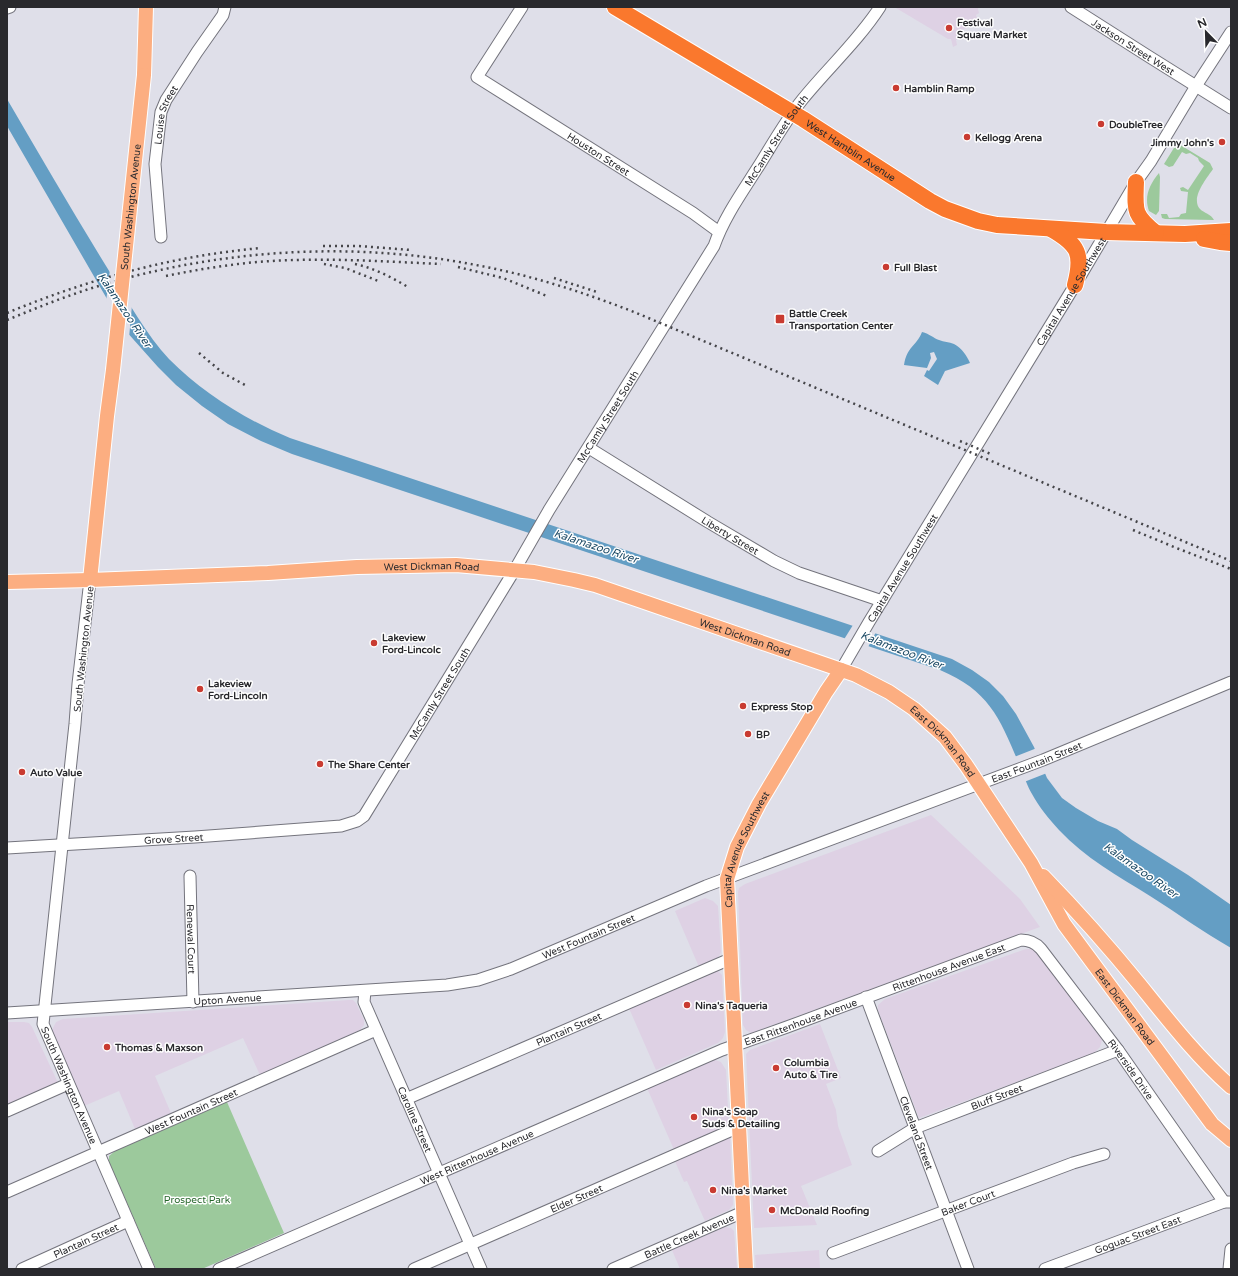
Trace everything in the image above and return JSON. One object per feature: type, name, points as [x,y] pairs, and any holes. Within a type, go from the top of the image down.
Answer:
[{"type":"highway","name":"West Hamblin Avenue","points":[[615,7],[792,113],[945,209],[978,221],[997,225],[1106,232],[1185,234]]},
{"type":"highway","points":[[1136,182],[1136,211],[1143,223],[1156,233]]},
{"type":"highway","points":[[1050,228],[1072,243],[1078,252],[1079,271],[1075,285]]},
{"type":"highway","points":[[1185,234],[1231,231]]},
{"type":"highway","points":[[1185,234],[1231,243]]},
{"type":"main road","name":"South Washington Avenue","points":[[90,580],[106,416],[113,370],[144,75],[146,7]]},
{"type":"main road","name":"West Dickman Road","points":[[7,582],[268,573],[357,566],[456,565],[514,571],[551,575],[595,585],[841,670]]},
{"type":"main road","name":"East Dickman Road","points":[[841,670],[856,675],[889,692],[914,709],[945,737],[966,765],[1031,863],[1064,924],[1212,1124],[1231,1140]]},
{"type":"main road","name":"Capital Avenue Southwest","points":[[746,1269],[727,879],[737,847],[760,804],[826,692],[841,670]]},
{"type":"main road","name":"East Dickman Road","points":[[1031,863],[1077,911],[1197,1054],[1231,1087]]},
{"type":"street","name":"Louise Street","points":[[161,237],[155,164],[161,112],[166,100],[223,15],[225,7]]},
{"type":"street","name":"Houston Street","points":[[522,7],[482,80],[693,213],[719,232]]},
{"type":"street","name":"McCamly Street South","points":[[341,826],[356,821],[364,816],[371,807],[499,593],[514,571],[549,510],[714,246],[719,232],[792,113],[846,51],[880,7]]},
{"type":"street","name":"Jackson Street West","points":[[1072,7],[1231,108]]},
{"type":"street","name":"Capital Avenue Southwest","points":[[841,670],[1136,182],[1151,161],[1196,86],[1231,32]]},
{"type":"street","name":"Liberty Street","points":[[589,448],[774,561],[799,573],[882,601]]},
{"type":"street","name":"South Washington Avenue","points":[[90,580],[78,684],[63,844],[42,1024],[149,1269]]},
{"type":"street","name":"East Fountain Street","points":[[727,879],[1043,760],[1231,682]]},
{"type":"street","name":"Grove Street","points":[[7,848],[341,826]]},
{"type":"street","name":"Renewal Court","points":[[190,876],[193,1002]]},
{"type":"street","name":"West Fountain Street","points":[[447,985],[478,980],[511,969],[706,886],[727,879]]},
{"type":"street","name":"Rittenhouse Avenue East","points":[[866,997],[1018,942],[1024,940],[1031,941]]},
{"type":"street","name":"Riverside Drive","points":[[1031,941],[1041,949],[1118,1050],[1227,1202]]},
{"type":"street","name":"Plantain Street","points":[[406,1099],[730,958]]},
{"type":"street","name":"Upton Avenue","points":[[7,1014],[447,985]]},
{"type":"street","name":"Caroline Street","points":[[364,991],[364,1002],[481,1269]]},
{"type":"street","name":"East Rittenhouse Avenue","points":[[735,1045],[866,997]]},
{"type":"street","name":"Cleveland Street","points":[[866,997],[968,1269]]},
{"type":"street","name":"West Fountain Street","points":[[7,1192],[376,1030]]},
{"type":"street","name":"West Rittenhouse Avenue","points":[[219,1269],[438,1172],[735,1045]]},
{"type":"street","name":"Bluff Street","points":[[878,1151],[915,1128],[1118,1050]]},
{"type":"street","points":[[7,1111],[68,1084]]},
{"type":"street","name":"Elder Street","points":[[414,1269],[739,1127]]},
{"type":"street","name":"Baker Court","points":[[833,1253],[1073,1163],[1104,1154]]},
{"type":"street","name":"Goguac Street East","points":[[1045,1269],[1227,1202]]},
{"type":"street","name":"Battle Creek Avenue","points":[[613,1269],[743,1212]]},
{"type":"street","name":"Plantain Street","points":[[22,1269],[128,1221]]},
{"type":"street","points":[[1228,1269],[1231,1250]]},
{"type":"shaded area","name":"Festival Square Market","points":[[979,7],[979,13],[976,15],[977,18],[975,24],[962,30],[964,38],[956,40],[957,45],[953,47],[951,39],[948,39],[896,8]]},
{"type":"shaded area","points":[[931,815],[1020,899],[1040,927],[754,1032],[751,1033],[746,1030],[743,1025],[739,888],[745,884]]},
{"type":"shaded area","points":[[705,898],[713,901],[718,906],[721,952],[718,958],[699,967],[675,911]]},
{"type":"shaded area","points":[[1026,949],[1035,950],[1098,1033],[1102,1040],[1100,1047],[1092,1054],[919,1118],[878,1010],[878,1005],[885,999]]},
{"type":"shaded area","points":[[717,970],[722,975],[725,1032],[723,1038],[718,1043],[656,1070],[628,1006]]},
{"type":"shaded area","points":[[353,1000],[364,1020],[364,1025],[360,1030],[260,1075],[243,1038],[155,1076],[171,1113],[135,1129],[119,1091],[84,1106],[52,1033],[56,1022],[63,1019]]},
{"type":"shaded area","points":[[7,1022],[29,1023],[58,1083],[7,1107]]},
{"type":"shaded area","points":[[820,1024],[841,1078],[826,1084],[836,1110],[838,1126],[852,1165],[801,1186],[817,1225],[754,1228],[746,1054],[750,1050]]},
{"type":"shaded area","points":[[715,1060],[721,1062],[726,1070],[729,1129],[675,1152],[647,1088],[708,1061]]},
{"type":"shaded area","points":[[730,1135],[733,1205],[729,1210],[705,1221],[687,1181],[684,1182],[674,1159]]},
{"type":"shaded area","points":[[725,1227],[731,1228],[734,1231],[737,1269],[680,1269],[672,1250]]},
{"type":"shaded area","points":[[819,1250],[820,1269],[756,1269],[755,1255]]},
{"type":"green space","points":[[1177,143],[1210,163],[1213,169],[1200,188],[1197,204],[1200,209],[1211,216],[1214,220],[1162,218],[1161,214],[1167,214],[1169,218],[1179,217],[1181,214],[1186,213],[1188,192],[1181,191],[1180,188],[1183,187],[1188,190],[1204,166],[1198,158],[1190,153],[1186,154],[1182,152],[1173,166],[1169,167],[1164,164]]},
{"type":"green space","points":[[1159,173],[1159,211],[1156,215],[1149,211],[1147,196],[1150,187]]},
{"type":"green space","name":"Prospect Park","points":[[227,1102],[284,1233],[202,1269],[156,1269],[109,1162],[109,1156],[115,1151]]},
{"type":"water","name":"Kalamazoo River","points":[[7,99],[84,230],[145,329],[169,359],[211,394],[257,423],[290,438],[952,659],[972,670],[989,682],[1003,696],[1016,714],[1034,747],[1047,778],[1062,798],[1098,821],[1117,829],[1231,905],[1231,948],[1102,866],[1069,840],[1048,817],[1035,799],[1006,734],[991,708],[971,687],[957,678],[940,670],[292,454],[261,441],[228,424],[202,406],[176,385],[125,330],[7,126]]},
{"type":"water","points":[[922,332],[957,346],[964,352],[970,363],[945,371],[938,385],[924,376],[927,370],[929,371],[937,359],[934,352],[930,353],[931,358],[927,368],[904,365],[909,350],[920,337]]},
{"type":"pier","points":[[110,269],[132,305],[129,338],[123,331],[106,302]]},
{"type":"pier","points":[[853,625],[876,632],[867,649],[843,641]]},
{"type":"pier","points":[[1037,748],[1047,773],[1024,782],[1014,757]]},
{"type":"railway","points":[[323,246],[359,246],[411,250]]},
{"type":"railway","points":[[7,313],[69,290],[131,271],[195,257],[261,248]]},
{"type":"railway","points":[[7,320],[79,292],[136,276],[183,265],[232,258],[281,253],[330,251],[428,257],[476,265],[556,285],[634,312],[1231,561]]},
{"type":"railway","points":[[166,276],[238,264],[289,260],[340,260],[441,264]]},
{"type":"railway","points":[[324,264],[345,268],[381,282]]},
{"type":"railway","points":[[355,264],[382,273],[408,287]]},
{"type":"railway","points":[[458,267],[503,278],[547,296]]},
{"type":"railway","points":[[554,278],[597,292]]},
{"type":"railway","points":[[199,353],[223,373],[245,385]]},
{"type":"railway","points":[[960,441],[993,455]]},
{"type":"railway","points":[[1133,530],[1231,569]]},
{"type":"place","name":"Festival Square Market","points":[[949,28]]},
{"type":"place","name":"Hamblin Ramp","points":[[896,88]]},
{"type":"place","name":"DoubleTree","points":[[1101,124]]},
{"type":"place","name":"Kellogg Arena","points":[[967,137]]},
{"type":"place","name":"Jimmy John's","points":[[1222,142]]},
{"type":"place","name":"Full Blast","points":[[886,267]]},
{"type":"place","name":"Battle Creek Transportation Center","points":[[780,319]]},
{"type":"place","name":"Lakeview Ford-Lincolc","points":[[374,643]]},
{"type":"place","name":"Lakeview Ford-Lincoln","points":[[200,689]]},
{"type":"place","name":"Express Stop","points":[[743,706]]},
{"type":"place","name":"BP","points":[[748,734]]},
{"type":"place","name":"The Share Center","points":[[320,764]]},
{"type":"place","name":"Auto Value","points":[[22,772]]},
{"type":"place","name":"Nina's Taqueria","points":[[687,1005]]},
{"type":"place","name":"Thomas & Maxson","points":[[107,1047]]},
{"type":"place","name":"Columbia Auto & Tire","points":[[776,1068]]},
{"type":"place","name":"Nina's Soap Suds & Detailing","points":[[694,1117]]},
{"type":"place","name":"Nina's Market","points":[[713,1190]]},
{"type":"place","name":"McDonald Roofing","points":[[772,1210]]}]
